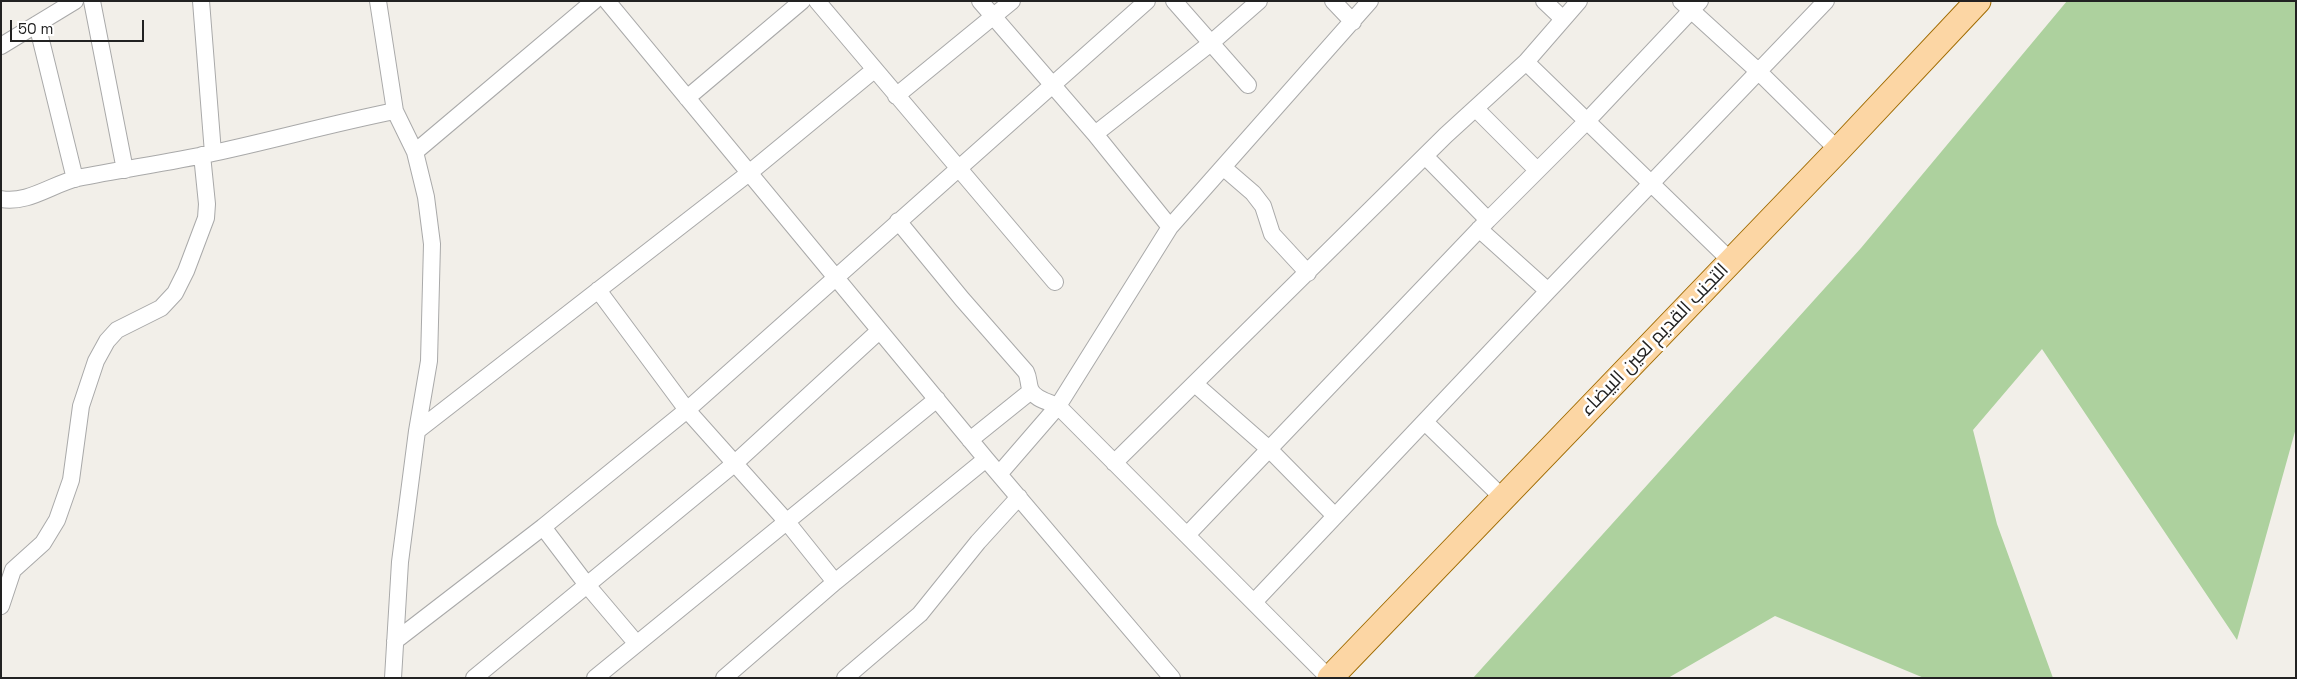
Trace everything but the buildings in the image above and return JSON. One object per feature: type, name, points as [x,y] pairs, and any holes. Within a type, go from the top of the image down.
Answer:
[{"type":"main road","name":"التجنب القديم لعين البيضاء","points":[[1330,678],[1731,262],[1978,1]]},
{"type":"street","points":[[1,46],[75,1]]},
{"type":"street","points":[[92,1],[125,170]]},
{"type":"street","points":[[1,606],[14,570],[43,543],[57,520],[71,480],[82,406],[96,361],[106,341],[117,330],[161,308],[175,294],[206,218],[208,154],[201,1]]},
{"type":"street","points":[[378,1],[395,111],[415,152],[426,197],[432,244],[429,360],[417,431],[400,562],[393,678]]},
{"type":"street","points":[[415,152],[594,1]]},
{"type":"street","points":[[607,1],[879,331],[1172,678]]},
{"type":"street","points":[[687,98],[802,1]]},
{"type":"street","points":[[817,1],[1055,282]]},
{"type":"street","points":[[980,1],[1095,134],[1170,227]]},
{"type":"street","points":[[896,96],[1012,1]]},
{"type":"street","points":[[395,641],[543,527],[687,410],[1147,1]]},
{"type":"street","points":[[1174,1],[1248,85]]},
{"type":"street","points":[[1095,134],[1211,43],[1259,1]]},
{"type":"street","points":[[1334,1],[1353,22]]},
{"type":"street","points":[[1000,474],[1058,406],[1170,227],[1370,1]]},
{"type":"street","points":[[1544,1],[1563,19]]},
{"type":"street","points":[[1114,463],[1426,157],[1526,62],[1579,1]]},
{"type":"street","points":[[1254,602],[1826,1]]},
{"type":"street","points":[[1187,535],[1537,170],[1587,121],[1691,4],[1838,150]]},
{"type":"street","points":[[37,24],[75,179]]},
{"type":"street","points":[[1526,62],[1731,262]]},
{"type":"street","points":[[417,431],[748,173],[874,70]]},
{"type":"street","points":[[1476,109],[1537,170]]},
{"type":"street","points":[[1,199],[23,198],[75,179],[208,154],[346,120],[395,111]]},
{"type":"street","points":[[1426,157],[1484,225],[1548,291]]},
{"type":"street","points":[[1224,168],[1253,193],[1263,206],[1272,234],[1308,273]]},
{"type":"street","points":[[898,221],[962,299],[1026,372],[1030,379],[1031,391],[1038,398],[1058,406],[1330,678]]},
{"type":"street","points":[[598,290],[687,410],[787,522],[835,582]]},
{"type":"street","points":[[474,678],[734,464],[879,331]]},
{"type":"street","points":[[1195,384],[1269,449],[1335,516]]},
{"type":"street","points":[[970,440],[1031,391]]},
{"type":"street","points":[[596,678],[937,399]]},
{"type":"street","points":[[1425,422],[1503,498]]},
{"type":"street","points":[[724,678],[835,582],[986,459]]},
{"type":"street","points":[[846,678],[920,614],[978,542],[1019,497]]},
{"type":"street","points":[[543,527],[587,585],[637,644]]},
{"type":"green space","points":[[2067,1],[2296,1],[2296,428],[2237,640],[2042,349],[1973,430],[1997,524],[2053,678],[1924,678],[1775,616],[1668,678],[1473,678],[1861,248]]}]
